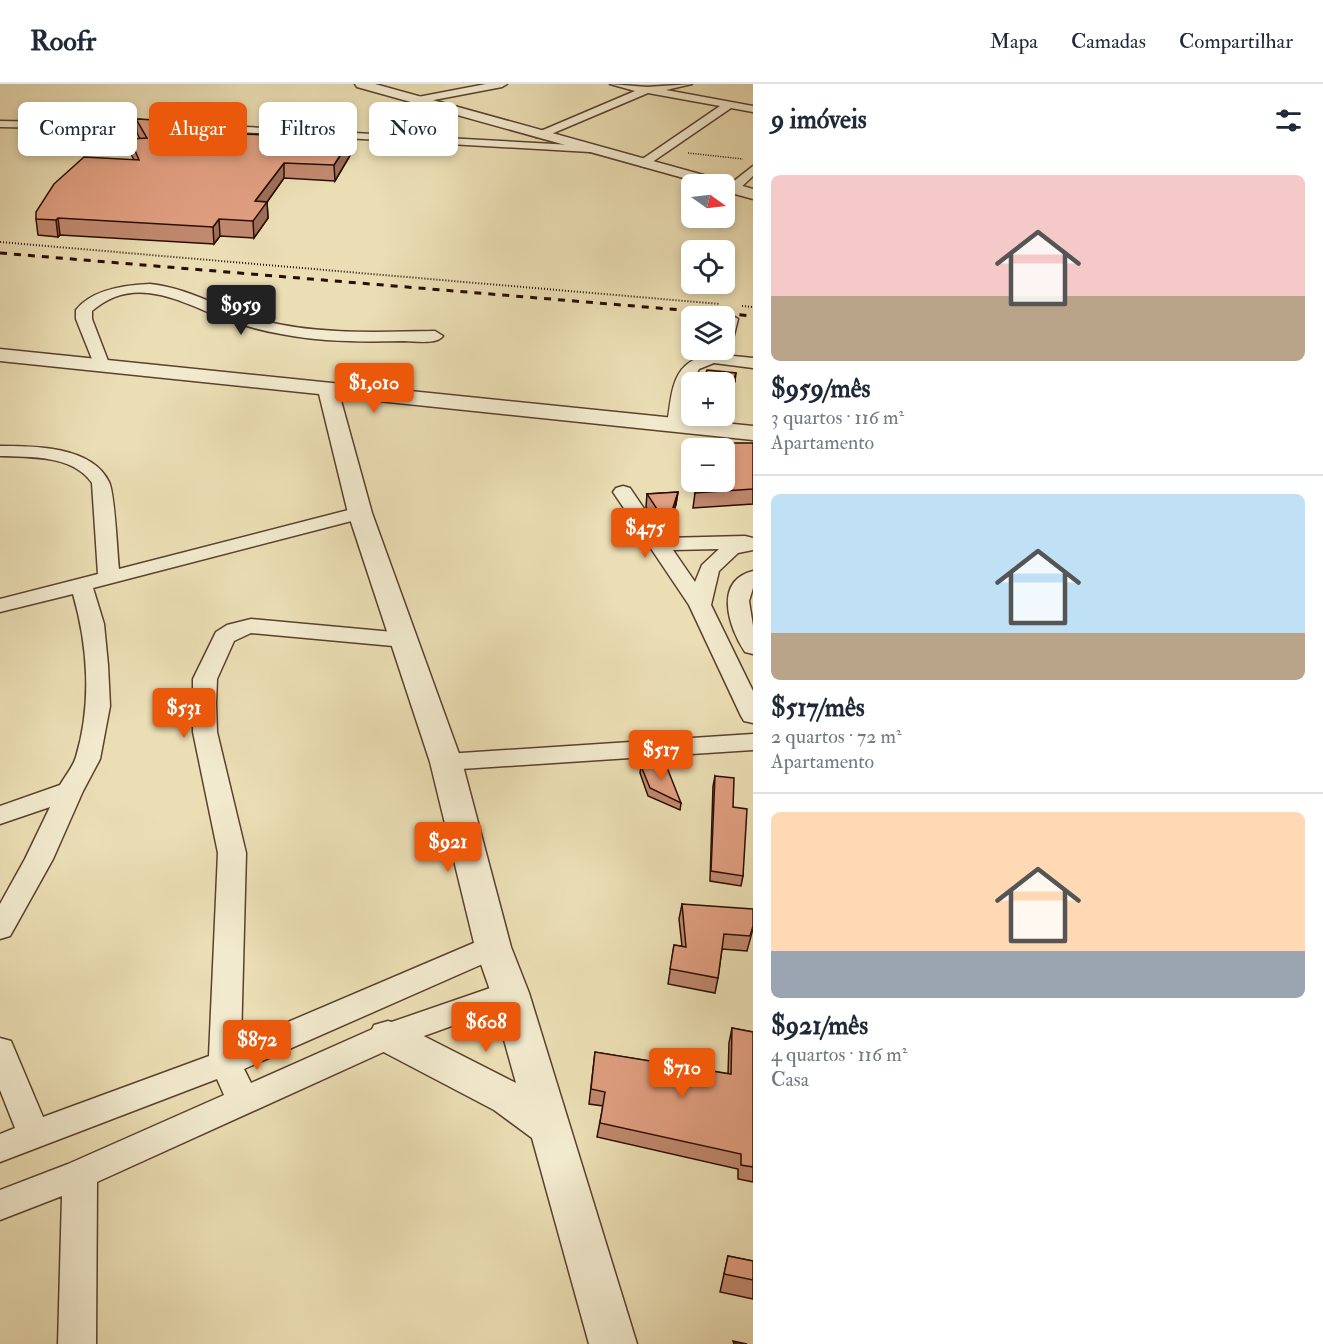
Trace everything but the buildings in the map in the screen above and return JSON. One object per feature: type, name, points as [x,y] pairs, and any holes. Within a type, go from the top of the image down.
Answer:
[{"type":"street","points":[[361,84],[684,174]]},
{"type":"street","points":[[418,100],[502,84]]},
{"type":"street","points":[[615,84],[753,109]]},
{"type":"street","points":[[540,135],[646,90],[687,84]]},
{"type":"street","points":[[645,163],[729,105]]},
{"type":"street","points":[[0,124],[149,126]]},
{"type":"street","points":[[247,130],[590,149]]},
{"type":"street","points":[[735,181],[753,171]]},
{"type":"street","points":[[735,189],[753,194]]},
{"type":"street","points":[[102,366],[84,319],[84,310],[91,303],[102,298],[129,290],[149,288],[173,290],[234,317],[298,332],[435,336]]},
{"type":"street","points":[[0,355],[753,433]]},
{"type":"street","points":[[735,359],[753,363]]},
{"type":"street","points":[[676,425],[685,375],[693,363],[699,360]]},
{"type":"street","points":[[328,390],[360,513],[446,762],[494,947],[510,993],[613,1344]]},
{"type":"street","points":[[0,451],[54,456],[82,462],[96,472],[100,483],[109,577]]},
{"type":"street","points":[[623,492],[700,605],[753,716]]},
{"type":"street","points":[[0,606],[360,513]]},
{"type":"street","points":[[658,543],[753,543]]},
{"type":"street","points":[[700,605],[709,569],[731,548],[753,543]]},
{"type":"street","points":[[753,577],[744,582],[736,610],[745,636],[753,647]]},
{"type":"street","points":[[0,929],[39,859],[70,791],[88,759],[98,706],[93,624],[81,584]]},
{"type":"street","points":[[243,1101],[225,1063],[232,853],[205,732],[205,678],[224,638],[235,630],[251,626],[404,640]]},
{"type":"street","points":[[446,762],[753,742]]},
{"type":"street","points":[[0,815],[70,791]]},
{"type":"street","points":[[0,1148],[225,1063],[494,947]]},
{"type":"street","points":[[0,1205],[80,1174],[388,1036],[510,993]]},
{"type":"street","points":[[388,1036],[508,1098],[549,1128]]},
{"type":"street","points":[[0,1050],[34,1135]]},
{"type":"street","points":[[77,1344],[80,1174]]},
{"type":"path","points":[[661,152],[697,153],[743,159]]},
{"type":"path","points":[[0,242],[681,307]]},
{"type":"path","points":[[741,306],[753,307]]},
{"type":"railway","points":[[0,253],[753,316]]}]
